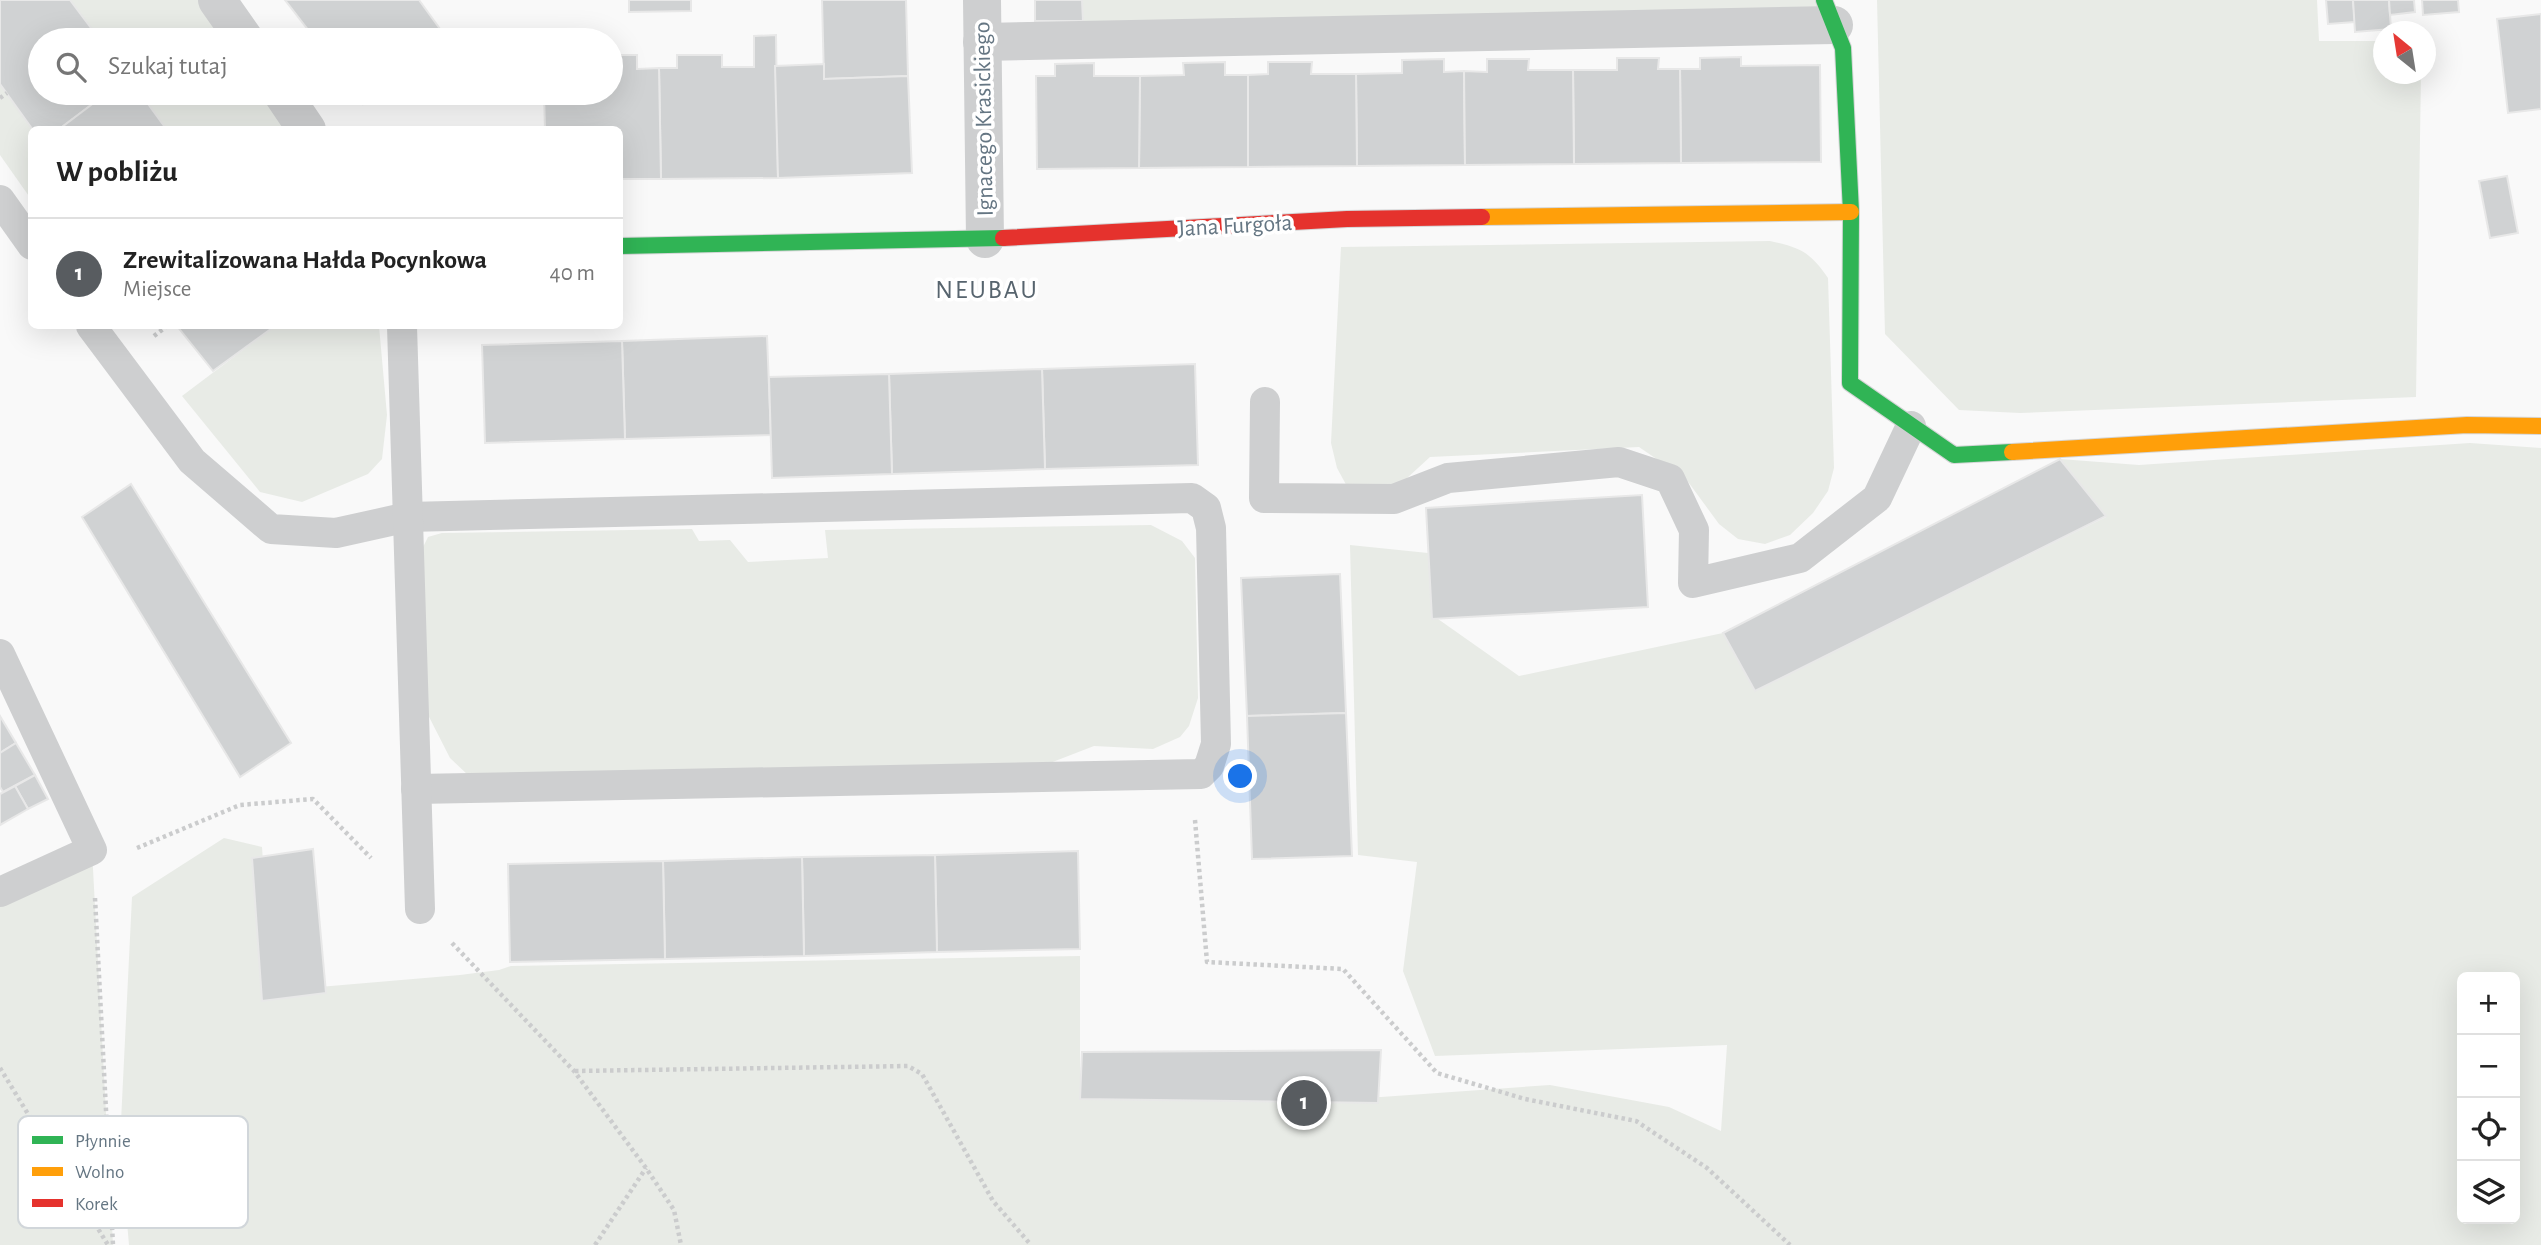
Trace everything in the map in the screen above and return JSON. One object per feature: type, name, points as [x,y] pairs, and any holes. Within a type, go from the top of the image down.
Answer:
[{"type":"street","points":[[217,0],[237,28]]},
{"type":"street","name":"Ignacego Krasickiego","points":[[982,0],[985,239]]},
{"type":"street","points":[[982,41],[1829,13],[1843,48],[1851,212],[1850,383],[1954,455],[2467,425],[2541,426]]},
{"type":"street","points":[[290,105],[304,126]]},
{"type":"street","name":"Jana Furgoła","points":[[623,246],[985,239],[1347,219],[1851,212]]},
{"type":"lane","points":[[0,200],[28,239]]},
{"type":"lane","points":[[93,329],[192,461],[271,528],[336,533],[408,517],[1192,498],[1206,508],[1211,528],[1216,744],[1209,766],[1201,774],[416,789]]},
{"type":"lane","points":[[402,329],[420,909]]},
{"type":"lane","points":[[1265,402],[1264,498],[1394,499],[1448,478],[1619,461],[1670,480],[1694,530],[1693,583],[1800,558],[1877,498],[1911,426]]},
{"type":"lane","points":[[0,654],[92,850],[0,892]]},
{"type":"path","points":[[0,99],[7,93]]},
{"type":"path","points":[[1192,775],[1207,962],[1343,969],[1437,1073],[1525,1099],[1636,1121],[1707,1168],[1790,1245]]},
{"type":"path","points":[[141,848],[240,805],[313,799],[574,1071],[674,1210],[681,1245]]},
{"type":"path","points":[[92,850],[106,1116]]},
{"type":"path","points":[[574,1071],[908,1066],[922,1074],[993,1201],[1031,1245]]},
{"type":"path","points":[[0,1068],[29,1116]]},
{"type":"path","points":[[596,1245],[646,1168]]},
{"type":"path","points":[[98,1228],[108,1245]]},
{"type":"shaded area","points":[[70,0],[218,0],[238,28],[91,28]]},
{"type":"shaded area","points":[[1082,0],[1824,0],[1834,25],[1084,40]]},
{"type":"shaded area","points":[[1877,0],[2317,0],[2319,41],[2373,41],[2373,84],[2421,84],[2416,397],[2020,413],[1959,410],[1885,334]]},
{"type":"shaded area","points":[[0,84],[32,126],[28,126],[28,195],[0,155]]},
{"type":"shaded area","points":[[148,105],[294,105],[310,126],[164,126]]},
{"type":"shaded area","points":[[1770,241],[1804,252],[1828,278],[1834,468],[1828,491],[1813,513],[1790,535],[1765,544],[1738,539],[1719,524],[1686,479],[1639,447],[1430,457],[1406,479],[1390,488],[1349,490],[1337,468],[1331,443],[1341,247]]},
{"type":"shaded area","points":[[271,329],[379,329],[387,415],[382,459],[368,474],[302,502],[260,492],[182,396]]},
{"type":"shaded area","points":[[2470,443],[2541,448],[2541,1245],[129,1245],[128,1228],[248,1228],[248,1116],[121,1116],[132,897],[224,838],[262,847],[272,991],[460,975],[511,966],[1080,956],[1080,1099],[1381,1097],[1550,1085],[1669,1107],[1721,1131],[1727,1045],[1435,1056],[1403,971],[1417,862],[1358,855],[1350,545],[1428,553],[1438,619],[1519,676],[1723,633],[1755,691],[2106,517],[2060,459],[2139,465]]},
{"type":"shaded area","points":[[1151,525],[1182,541],[1195,558],[1198,698],[1189,726],[1180,737],[1153,749],[1094,746],[1019,775],[469,776],[450,758],[424,707],[422,549],[428,537],[442,533],[692,529],[699,541],[730,540],[748,562],[828,558],[825,530]]},
{"type":"shaded area","points":[[92,850],[106,1116],[18,1116],[18,1228],[112,1228],[113,1245],[0,1245],[0,892]]},
{"type":"building","points":[[0,0],[70,0],[91,28],[28,28],[28,105],[91,105],[63,126],[30,126],[0,84]]},
{"type":"building","points":[[285,0],[419,0],[439,28],[307,28]]},
{"type":"building","points":[[629,0],[691,0],[691,11],[629,12]]},
{"type":"building","points":[[822,0],[906,0],[908,76],[824,79]]},
{"type":"building","points":[[1035,0],[1082,0],[1083,21],[1035,21]]},
{"type":"building","points":[[2326,0],[2353,0],[2355,22],[2328,24]]},
{"type":"building","points":[[2353,0],[2389,0],[2390,21],[2373,21],[2373,30],[2355,32]]},
{"type":"building","points":[[2389,0],[2414,0],[2415,12],[2390,15]]},
{"type":"building","points":[[2422,0],[2458,0],[2459,12],[2423,15]]},
{"type":"building","points":[[2541,14],[2541,109],[2508,113],[2497,19]]},
{"type":"building","points":[[776,35],[778,178],[661,179],[659,68],[677,68],[677,55],[722,55],[722,67],[754,67],[754,36]]},
{"type":"building","points":[[623,55],[637,55],[637,69],[659,68],[661,179],[623,179],[623,126],[545,126],[544,105],[623,105]]},
{"type":"building","points":[[1741,57],[1741,66],[1820,65],[1821,162],[1681,163],[1680,69],[1700,69],[1700,58]]},
{"type":"building","points":[[1617,58],[1659,58],[1658,69],[1680,69],[1681,163],[1574,164],[1573,70],[1617,70]]},
{"type":"building","points":[[1444,59],[1444,72],[1464,71],[1465,165],[1357,166],[1356,74],[1402,73],[1402,60]]},
{"type":"building","points":[[1487,59],[1529,59],[1528,70],[1573,70],[1574,164],[1465,165],[1464,71],[1487,72]]},
{"type":"building","points":[[1225,62],[1225,75],[1248,75],[1248,167],[1139,168],[1140,76],[1184,75],[1183,63]]},
{"type":"building","points":[[1268,62],[1312,62],[1311,74],[1356,74],[1357,166],[1248,167],[1248,75],[1268,74]]},
{"type":"building","points":[[1094,63],[1094,76],[1140,76],[1139,168],[1037,169],[1036,76],[1055,76],[1055,64]]},
{"type":"building","points":[[824,64],[824,79],[908,76],[912,173],[778,178],[775,66]]},
{"type":"building","points":[[91,105],[149,105],[164,126],[63,126]]},
{"type":"building","points":[[2507,176],[2518,233],[2490,238],[2479,181]]},
{"type":"building","points":[[179,329],[271,329],[213,371]]},
{"type":"building","points":[[767,336],[771,435],[625,439],[622,341]]},
{"type":"building","points":[[622,341],[625,439],[485,443],[482,345]]},
{"type":"building","points":[[1195,364],[1198,465],[1045,469],[1042,369]]},
{"type":"building","points":[[1042,369],[1045,469],[892,474],[889,374]]},
{"type":"building","points":[[889,374],[892,474],[772,478],[769,377]]},
{"type":"building","points":[[2060,459],[2106,516],[1755,691],[1723,633]]},
{"type":"building","points":[[131,484],[291,743],[240,777],[82,517]]},
{"type":"building","points":[[1642,495],[1648,607],[1432,619],[1426,508]]},
{"type":"building","points":[[1340,574],[1346,713],[1247,716],[1241,578]]},
{"type":"building","points":[[1346,713],[1352,856],[1252,859],[1247,716]]},
{"type":"building","points":[[0,716],[16,743],[0,753]]},
{"type":"building","points":[[16,743],[35,775],[3,792],[0,787],[0,753]]},
{"type":"building","points":[[35,775],[48,799],[28,809],[15,786]]},
{"type":"building","points":[[15,786],[28,809],[0,825],[0,794]]},
{"type":"building","points":[[313,849],[326,993],[262,1001],[252,858]]},
{"type":"building","points":[[1078,851],[1080,949],[937,952],[935,855]]},
{"type":"building","points":[[935,855],[937,952],[804,956],[802,857]]},
{"type":"building","points":[[802,857],[804,956],[665,959],[663,861]]},
{"type":"building","points":[[663,861],[665,959],[510,962],[508,864]]},
{"type":"building","points":[[1381,1050],[1378,1103],[1080,1099],[1082,1052]]},
{"type":"traffic: fast","points":[[1824,0],[1843,48],[1851,212],[1850,383],[1954,455],[2012,452]]},
{"type":"traffic: fast","points":[[623,246],[1003,238]]},
{"type":"traffic: slow","points":[[1482,217],[1851,212]]},
{"type":"traffic: slow","points":[[2012,452],[2467,425],[2541,426]]},
{"type":"traffic: jam","points":[[1003,238],[1347,219],[1482,217]]},
{"type":"place","name":"Zrewitalizowana Hałda Pocynkowa","points":[[1304,1103]]},
{"type":"district","name":"NEUBAU","points":[[987,289]]}]
